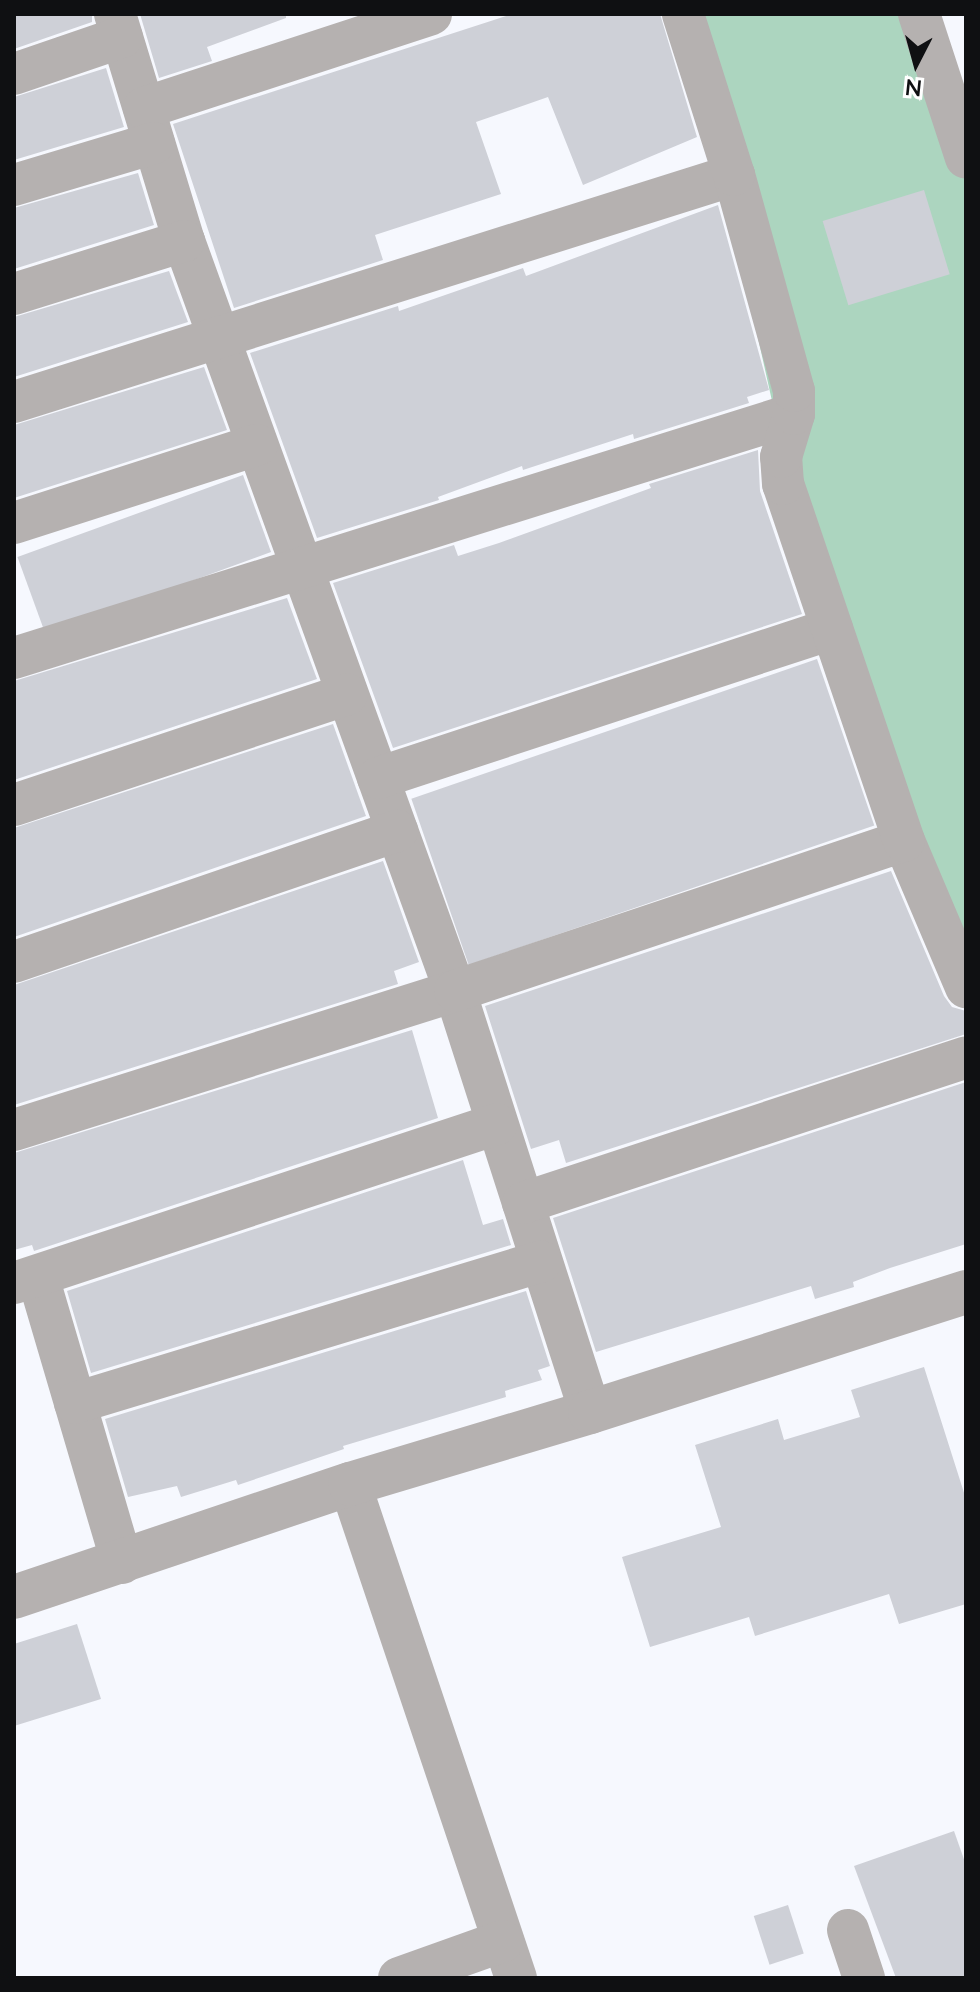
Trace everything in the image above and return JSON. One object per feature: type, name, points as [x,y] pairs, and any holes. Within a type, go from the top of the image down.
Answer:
[{"type":"street","points":[[14,185],[149,125],[431,14]]},
{"type":"street","points":[[683,14],[734,175],[794,391],[794,414],[781,457],[783,484],[904,841],[966,987]]},
{"type":"street","points":[[919,14],[966,158]]},
{"type":"street","points":[[14,74],[119,25],[184,241],[455,991],[590,1412]]},
{"type":"street","points":[[14,402],[219,334],[734,175]]},
{"type":"street","points":[[14,294],[184,241]]},
{"type":"street","points":[[14,658],[299,566],[794,414]]},
{"type":"street","points":[[14,523],[257,445]]},
{"type":"street","points":[[378,778],[832,629]]},
{"type":"street","points":[[14,805],[347,694]]},
{"type":"street","points":[[14,962],[397,831]]},
{"type":"street","points":[[14,1130],[455,991],[904,841]]},
{"type":"street","points":[[523,1203],[966,1057]]},
{"type":"street","points":[[122,1563],[75,1403],[26,1280],[497,1124]]},
{"type":"street","points":[[75,1403],[541,1261]]},
{"type":"street","points":[[14,1597],[350,1484],[590,1412],[966,1292]]},
{"type":"street","points":[[350,1484],[509,1960],[399,1978]]},
{"type":"street","points":[[848,1930],[864,1978]]},
{"type":"green space","points":[[672,14],[919,14],[966,158],[966,971],[776,419],[722,176]]},
{"type":"building","points":[[14,14],[92,14],[92,22],[14,49]]},
{"type":"building","points":[[140,14],[286,14],[286,18],[207,47],[212,61],[159,78]]},
{"type":"building","points":[[512,14],[660,14],[697,137],[583,185],[548,97],[476,122],[501,194],[375,235],[383,260],[234,308],[173,124]]},
{"type":"building","points":[[106,68],[124,127],[14,160],[14,97]]},
{"type":"building","points":[[138,173],[154,225],[14,269],[14,208]]},
{"type":"building","points":[[924,190],[950,274],[848,305],[823,221]]},
{"type":"building","points":[[718,205],[769,390],[747,397],[749,403],[634,439],[633,434],[523,470],[522,466],[438,497],[439,500],[317,538],[250,353],[398,306],[399,311],[523,268],[526,276]]},
{"type":"building","points":[[169,271],[188,322],[14,377],[14,317]]},
{"type":"building","points":[[204,367],[227,430],[14,498],[14,425]]},
{"type":"building","points":[[758,450],[760,491],[802,614],[393,748],[333,583],[454,545],[458,556],[651,488],[649,484]]},
{"type":"building","points":[[243,475],[271,552],[46,634],[17,557]]},
{"type":"building","points":[[287,598],[317,679],[14,780],[14,681]]},
{"type":"building","points":[[817,659],[874,825],[469,965],[411,799]]},
{"type":"building","points":[[333,724],[366,816],[14,937],[14,828]]},
{"type":"building","points":[[383,861],[419,962],[394,971],[398,984],[14,1105],[14,985]]},
{"type":"building","points":[[891,871],[944,996],[952,1007],[966,1011],[966,1034],[566,1163],[559,1140],[531,1149],[485,1006]]},
{"type":"building","points":[[412,1030],[438,1118],[34,1251],[32,1245],[14,1250],[14,1153]]},
{"type":"building","points":[[966,1082],[966,1244],[890,1268],[853,1282],[854,1287],[815,1299],[811,1286],[596,1352],[553,1218]]},
{"type":"building","points":[[463,1160],[483,1225],[503,1219],[511,1245],[91,1373],[67,1291]]},
{"type":"building","points":[[526,1291],[550,1366],[538,1370],[542,1380],[505,1391],[506,1397],[343,1446],[344,1449],[238,1485],[236,1480],[181,1497],[177,1486],[128,1497],[105,1419]]},
{"type":"building","points":[[924,1367],[966,1499],[966,1604],[899,1624],[889,1594],[755,1636],[749,1617],[650,1647],[622,1557],[721,1527],[695,1445],[778,1419],[784,1440],[860,1417],[851,1390]]},
{"type":"building","points":[[77,1624],[101,1699],[14,1726],[14,1644]]},
{"type":"building","points":[[954,1831],[966,1865],[966,1978],[896,1978],[854,1866]]},
{"type":"building","points":[[788,1905],[804,1954],[770,1965],[754,1916]]}]
